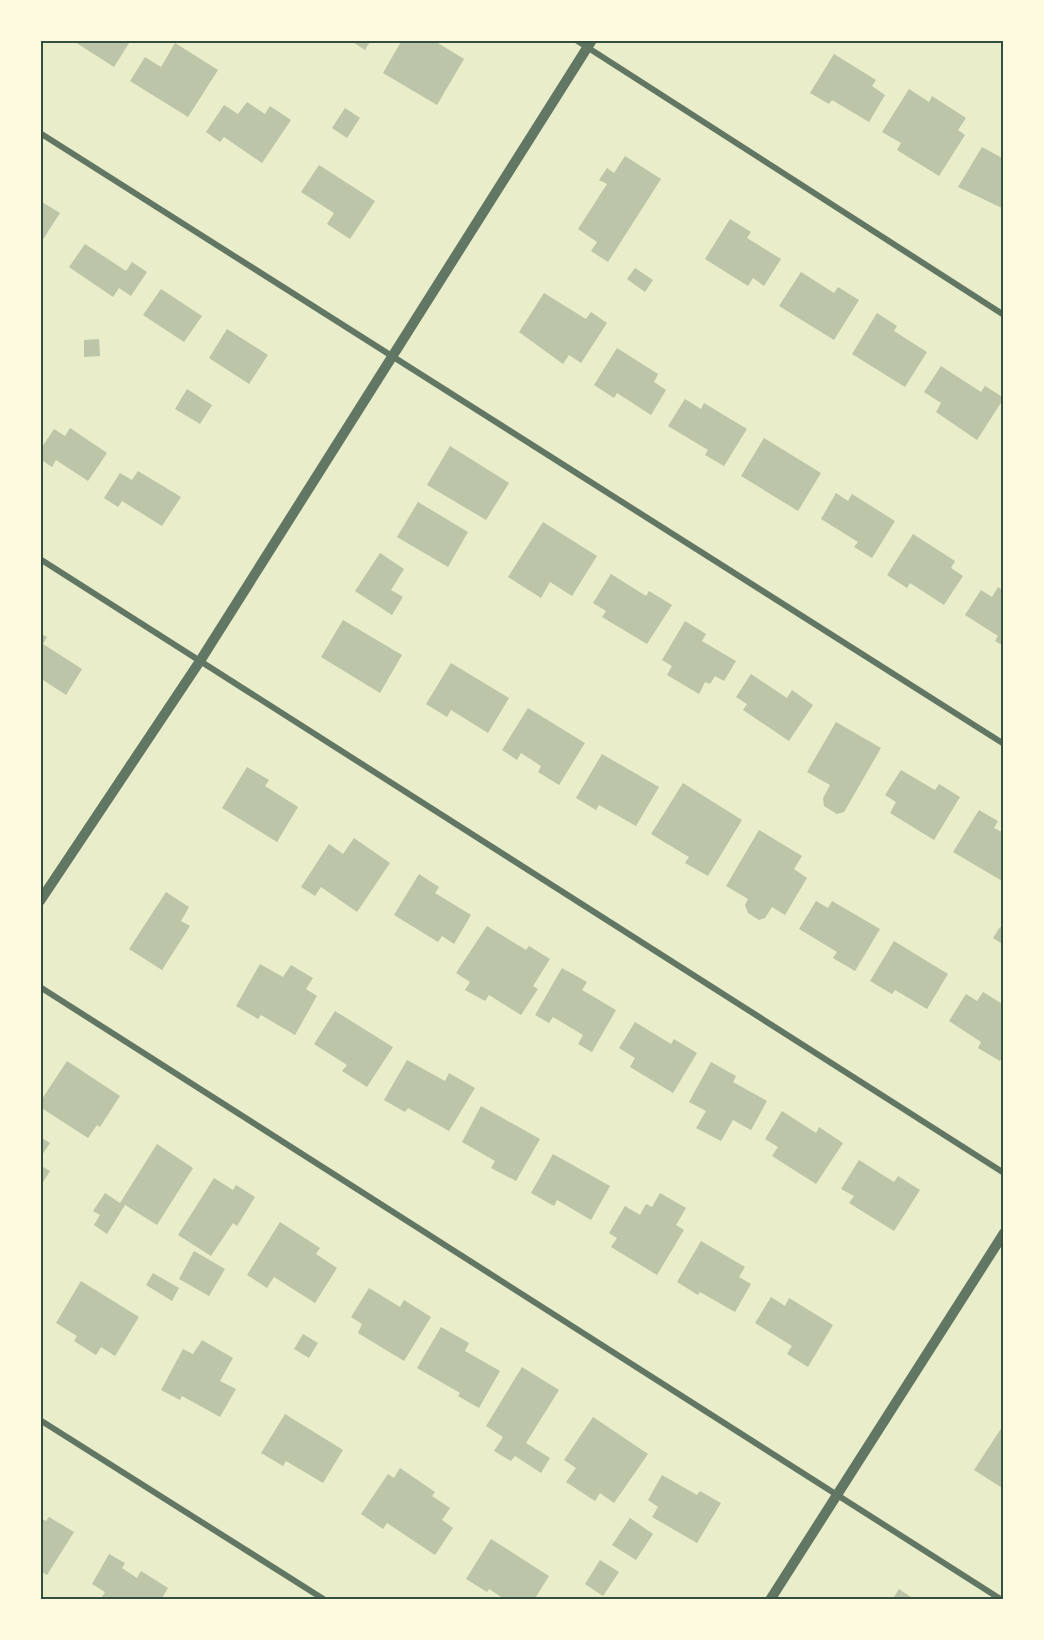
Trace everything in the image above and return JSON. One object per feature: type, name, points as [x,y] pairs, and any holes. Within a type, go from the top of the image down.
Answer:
[{"type":"street","points":[[576,40],[590,44],[1004,315]]},
{"type":"street","points":[[40,901],[200,661],[590,44]]},
{"type":"street","points":[[40,133],[1004,744]]},
{"type":"street","points":[[40,559],[1004,1173]]},
{"type":"street","points":[[40,987],[1002,1599]]},
{"type":"street","points":[[770,1599],[1004,1233]]},
{"type":"street","points":[[40,1420],[325,1599]]},
{"type":"building","points":[[72,40],[131,40],[114,67]]},
{"type":"building","points":[[350,40],[371,40],[365,50]]},
{"type":"building","points":[[402,40],[433,40],[464,59],[437,105],[383,73]]},
{"type":"building","points":[[175,43],[218,70],[188,117],[130,81],[145,57],[161,67]]},
{"type":"building","points":[[834,54],[876,80],[872,86],[885,95],[869,122],[832,100],[829,104],[810,93]]},
{"type":"building","points":[[909,89],[929,102],[932,96],[966,118],[958,130],[965,135],[939,176],[897,150],[901,143],[882,132]]},
{"type":"building","points":[[247,102],[265,114],[270,106],[291,120],[262,163],[224,137],[220,142],[206,132],[224,105],[238,114]]},
{"type":"building","points":[[345,108],[360,118],[347,138],[332,128]]},
{"type":"building","points":[[982,147],[1004,159],[1004,209],[958,187]]},
{"type":"building","points":[[625,156],[661,179],[608,262],[591,251],[597,242],[578,229],[607,184],[599,180],[607,168],[614,173]]},
{"type":"building","points":[[319,165],[375,201],[350,239],[327,224],[334,213],[301,192]]},
{"type":"building","points":[[40,201],[60,213],[40,244]]},
{"type":"building","points":[[730,219],[751,232],[747,238],[781,259],[764,286],[753,278],[748,286],[705,259]]},
{"type":"building","points":[[85,244],[126,271],[132,262],[147,272],[131,296],[119,288],[113,297],[69,267]]},
{"type":"building","points":[[635,268],[653,280],[645,292],[627,279]]},
{"type":"building","points":[[801,272],[834,293],[838,287],[859,300],[834,340],[779,306]]},
{"type":"building","points":[[161,289],[202,316],[184,342],[143,315]]},
{"type":"building","points":[[544,293],[586,319],[591,312],[607,323],[581,363],[569,355],[563,364],[519,332]]},
{"type":"building","points":[[877,313],[897,326],[894,331],[927,352],[905,387],[852,354]]},
{"type":"building","points":[[227,329],[268,355],[249,384],[209,358]]},
{"type":"building","points":[[99,339],[100,356],[84,357],[84,340]]},
{"type":"building","points":[[617,348],[658,374],[654,382],[666,390],[651,415],[617,393],[614,398],[594,385]]},
{"type":"building","points":[[941,366],[981,392],[985,386],[1004,398],[977,440],[936,412],[941,403],[924,392]]},
{"type":"building","points":[[187,389],[212,405],[200,424],[175,409]]},
{"type":"building","points":[[685,399],[701,409],[704,403],[747,429],[724,466],[705,455],[708,450],[668,426]]},
{"type":"building","points":[[70,428],[107,453],[88,481],[56,460],[52,467],[40,459],[40,450],[54,429],[65,436]]},
{"type":"building","points":[[764,438],[821,473],[798,511],[741,476]]},
{"type":"building","points":[[450,446],[509,483],[486,520],[427,485]]},
{"type":"building","points":[[138,471],[181,497],[162,526],[122,501],[118,507],[104,498],[120,473],[132,480]]},
{"type":"building","points":[[836,493],[848,501],[852,494],[895,521],[872,558],[854,547],[858,542],[821,519]]},
{"type":"building","points":[[418,502],[468,532],[448,567],[397,537]]},
{"type":"building","points":[[543,522],[597,556],[572,596],[550,582],[541,598],[508,577]]},
{"type":"building","points":[[913,534],[955,561],[951,568],[963,576],[944,605],[910,583],[907,588],[887,575]]},
{"type":"building","points":[[380,553],[404,569],[391,590],[403,597],[392,615],[355,591]]},
{"type":"building","points":[[611,574],[646,596],[649,591],[672,605],[647,644],[602,617],[606,611],[593,603]]},
{"type":"building","points":[[998,587],[1004,591],[1004,646],[995,641],[998,636],[965,615],[981,590],[992,597]]},
{"type":"building","points":[[343,620],[402,655],[380,693],[321,657]]},
{"type":"building","points":[[685,621],[706,634],[702,641],[736,661],[724,681],[715,676],[710,684],[705,682],[699,694],[667,675],[672,666],[662,660]]},
{"type":"building","points":[[40,633],[47,637],[43,644],[82,669],[66,695],[40,678]]},
{"type":"building","points":[[451,663],[509,698],[488,733],[451,710],[447,717],[426,704]]},
{"type":"building","points":[[751,674],[787,698],[792,690],[813,705],[789,741],[743,710],[747,704],[736,697]]},
{"type":"building","points":[[528,708],[585,743],[559,785],[538,772],[541,766],[521,753],[517,760],[502,750]]},
{"type":"building","points":[[836,722],[881,748],[844,812],[837,814],[824,806],[823,798],[830,785],[807,772]]},
{"type":"building","points":[[602,754],[659,787],[636,826],[599,805],[596,810],[576,798]]},
{"type":"building","points":[[247,767],[269,780],[265,786],[298,807],[277,842],[222,808]]},
{"type":"building","points":[[901,770],[935,790],[939,784],[960,797],[934,840],[890,813],[896,802],[885,795]]},
{"type":"building","points":[[683,783],[742,820],[708,876],[685,863],[689,857],[651,834]]},
{"type":"building","points":[[979,810],[998,821],[994,828],[1004,833],[1004,882],[953,852]]},
{"type":"building","points":[[759,830],[802,856],[794,869],[807,878],[785,915],[772,907],[765,918],[759,920],[748,913],[745,905],[748,899],[726,886]]},
{"type":"building","points":[[354,838],[390,863],[357,912],[321,887],[315,896],[301,887],[329,844],[343,854]]},
{"type":"building","points":[[419,874],[439,887],[435,893],[471,915],[454,944],[442,936],[438,942],[394,915]]},
{"type":"building","points":[[166,892],[189,907],[181,921],[190,926],[162,970],[129,949]]},
{"type":"building","points":[[816,901],[828,908],[832,901],[880,929],[855,971],[833,958],[837,952],[799,929]]},
{"type":"building","points":[[487,926],[526,950],[529,946],[550,959],[533,986],[538,989],[521,1015],[489,995],[485,1001],[465,990],[470,982],[456,973]]},
{"type":"building","points":[[1000,927],[1004,929],[1004,945],[993,938]]},
{"type":"building","points":[[894,941],[948,974],[927,1009],[895,990],[892,994],[870,981]]},
{"type":"building","points":[[260,964],[283,977],[291,965],[313,978],[306,989],[317,996],[295,1035],[261,1015],[258,1019],[236,1006]]},
{"type":"building","points":[[562,968],[587,982],[582,990],[616,1010],[592,1052],[578,1044],[583,1035],[553,1017],[549,1023],[535,1015]]},
{"type":"building","points":[[983,992],[1004,1005],[1004,1056],[1000,1061],[978,1048],[981,1042],[949,1021],[966,994],[977,1001]]},
{"type":"building","points":[[335,1011],[393,1047],[367,1087],[342,1071],[347,1065],[314,1044]]},
{"type":"building","points":[[635,1022],[671,1044],[674,1039],[697,1053],[673,1093],[630,1067],[635,1058],[619,1048]]},
{"type":"building","points":[[407,1060],[445,1081],[449,1073],[475,1088],[449,1131],[408,1108],[405,1112],[384,1100]]},
{"type":"building","points":[[67,1061],[120,1096],[100,1127],[97,1125],[88,1138],[40,1107],[40,1102]]},
{"type":"building","points":[[711,1062],[736,1076],[733,1082],[767,1101],[751,1130],[733,1120],[721,1141],[696,1128],[706,1111],[689,1102]]},
{"type":"building","points":[[481,1106],[540,1139],[516,1181],[491,1168],[495,1161],[462,1142]]},
{"type":"building","points":[[782,1111],[816,1133],[819,1127],[843,1143],[816,1184],[772,1156],[778,1147],[765,1139]]},
{"type":"building","points":[[40,1137],[50,1143],[40,1158]]},
{"type":"building","points":[[157,1144],[193,1168],[157,1225],[125,1205],[107,1234],[94,1225],[100,1215],[93,1211],[105,1193],[120,1203]]},
{"type":"building","points":[[553,1154],[610,1186],[591,1220],[557,1200],[554,1206],[531,1193]]},
{"type":"building","points":[[859,1160],[894,1182],[898,1176],[920,1190],[894,1231],[849,1203],[854,1196],[841,1189]]},
{"type":"building","points":[[40,1165],[50,1171],[40,1187]]},
{"type":"building","points":[[214,1178],[233,1190],[236,1185],[255,1197],[237,1226],[233,1223],[211,1256],[178,1235]]},
{"type":"building","points":[[660,1193],[686,1208],[676,1225],[684,1230],[657,1275],[611,1247],[617,1238],[609,1233],[625,1206],[640,1215],[646,1204],[652,1207]]},
{"type":"building","points":[[280,1222],[320,1248],[316,1254],[337,1268],[315,1303],[274,1277],[267,1288],[247,1275]]},
{"type":"building","points":[[701,1241],[745,1267],[739,1277],[751,1284],[735,1312],[700,1292],[698,1295],[677,1282]]},
{"type":"building","points":[[194,1251],[225,1269],[209,1296],[179,1279]]},
{"type":"building","points":[[153,1273],[179,1288],[172,1301],[146,1285]]},
{"type":"building","points":[[81,1281],[139,1317],[115,1356],[101,1347],[96,1355],[74,1341],[77,1336],[56,1323]]},
{"type":"building","points":[[369,1288],[400,1307],[404,1300],[431,1317],[404,1361],[358,1333],[362,1324],[351,1317]]},
{"type":"building","points":[[771,1297],[785,1306],[789,1298],[833,1325],[808,1367],[787,1354],[792,1346],[755,1323]]},
{"type":"building","points":[[441,1327],[469,1343],[465,1351],[500,1371],[479,1408],[458,1396],[460,1393],[417,1368]]},
{"type":"building","points":[[303,1334],[318,1343],[309,1358],[294,1349]]},
{"type":"building","points":[[202,1340],[233,1358],[220,1381],[236,1389],[220,1417],[182,1396],[180,1400],[161,1390],[183,1349],[193,1354]]},
{"type":"building","points":[[522,1367],[559,1390],[526,1443],[550,1458],[541,1473],[515,1456],[511,1461],[494,1451],[503,1437],[486,1426]]},
{"type":"building","points":[[285,1414],[343,1450],[323,1483],[286,1461],[283,1466],[261,1453]]},
{"type":"building","points":[[593,1417],[648,1454],[614,1503],[600,1493],[595,1501],[566,1482],[576,1468],[564,1460]]},
{"type":"building","points":[[1004,1424],[1004,1489],[974,1470]]},
{"type":"building","points":[[400,1468],[435,1492],[432,1496],[450,1508],[442,1520],[453,1528],[435,1555],[387,1523],[383,1529],[361,1514],[388,1474],[394,1478]]},
{"type":"building","points":[[662,1475],[697,1495],[700,1491],[721,1503],[697,1543],[652,1517],[658,1507],[648,1500]]},
{"type":"building","points":[[49,1517],[74,1532],[47,1575],[40,1571],[40,1518],[46,1521]]},
{"type":"building","points":[[630,1518],[653,1534],[636,1560],[612,1545]]},
{"type":"building","points":[[491,1539],[549,1576],[534,1600],[506,1600],[489,1589],[487,1592],[466,1579]]},
{"type":"building","points":[[109,1554],[125,1563],[122,1568],[137,1578],[141,1571],[168,1588],[161,1600],[100,1600],[105,1592],[92,1584]]},
{"type":"building","points":[[600,1560],[619,1572],[603,1596],[585,1584]]},
{"type":"building","points":[[899,1589],[915,1600],[892,1600]]}]
